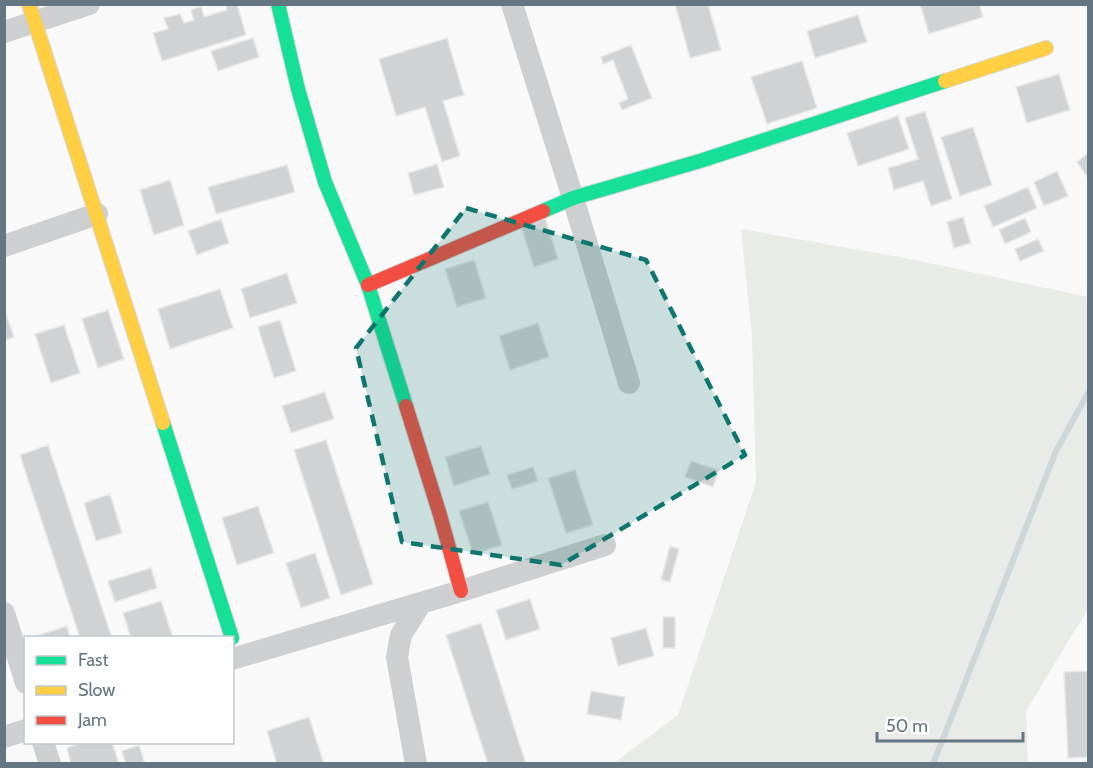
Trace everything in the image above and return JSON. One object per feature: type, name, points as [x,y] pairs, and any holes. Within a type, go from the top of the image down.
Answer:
[{"type":"street","points":[[4,32],[31,14],[89,4]]},
{"type":"street","points":[[278,4],[298,89],[325,182],[368,285],[440,515],[461,591]]},
{"type":"street","points":[[512,4],[629,383]]},
{"type":"street","points":[[31,14],[97,214],[230,636]]},
{"type":"street","points":[[368,285],[573,198],[700,161],[1046,48]]},
{"type":"street","points":[[4,246],[97,214]]},
{"type":"street","points":[[234,648],[421,603],[605,545]]},
{"type":"street","points":[[416,764],[397,657],[401,635],[421,603]]},
{"type":"street","points":[[4,613],[24,677]]},
{"type":"street","points":[[4,737],[24,731]]},
{"type":"street","points":[[45,744],[50,764]]},
{"type":"highlighted area","points":[[466,208],[646,260],[745,455],[561,565],[402,542],[356,348]]},
{"type":"shaded area","points":[[741,229],[905,258],[1088,297],[1088,609],[1026,711],[1028,763],[614,763],[678,715],[756,482],[752,336]]},
{"type":"building","points":[[226,4],[237,4],[246,35],[162,61],[153,33],[168,29],[164,18],[180,14],[184,23],[194,20],[191,10],[201,6],[204,17],[227,10]]},
{"type":"building","points":[[675,4],[708,4],[721,50],[690,58]]},
{"type":"building","points":[[920,4],[979,4],[983,17],[929,34]]},
{"type":"building","points":[[858,15],[867,42],[815,58],[807,31]]},
{"type":"building","points":[[253,38],[259,57],[218,71],[211,51]]},
{"type":"building","points":[[447,38],[464,95],[443,101],[460,156],[442,162],[425,107],[396,116],[379,59]]},
{"type":"building","points":[[631,45],[652,98],[622,110],[619,103],[628,99],[613,60],[603,64],[601,57]]},
{"type":"building","points":[[802,61],[817,108],[767,124],[751,77]]},
{"type":"building","points":[[1059,74],[1070,110],[1027,123],[1016,87]]},
{"type":"building","points":[[925,111],[952,199],[931,206],[923,181],[894,190],[888,168],[918,159],[905,118]]},
{"type":"building","points":[[898,116],[909,149],[858,166],[847,133]]},
{"type":"building","points":[[973,127],[992,185],[960,196],[941,137]]},
{"type":"building","points":[[1088,153],[1088,178],[1077,162]]},
{"type":"building","points":[[437,164],[444,187],[414,195],[408,173]]},
{"type":"building","points":[[287,165],[295,192],[216,214],[208,187]]},
{"type":"building","points":[[1057,171],[1068,196],[1044,206],[1034,182]]},
{"type":"building","points":[[170,180],[184,225],[154,235],[140,190]]},
{"type":"building","points":[[1028,187],[1037,208],[993,227],[984,206]]},
{"type":"building","points":[[963,217],[971,243],[954,248],[947,222]]},
{"type":"building","points":[[545,218],[558,259],[534,267],[521,226]]},
{"type":"building","points":[[1025,218],[1031,232],[1005,244],[999,230]]},
{"type":"building","points":[[221,219],[229,243],[197,255],[188,231]]},
{"type":"building","points":[[1038,239],[1044,251],[1020,261],[1015,249]]},
{"type":"building","points":[[474,260],[486,298],[457,307],[445,269]]},
{"type":"building","points":[[287,273],[297,303],[250,318],[241,289]]},
{"type":"building","points":[[220,289],[233,328],[170,349],[158,309]]},
{"type":"building","points":[[4,309],[14,337],[4,340]]},
{"type":"building","points":[[108,310],[124,359],[98,368],[82,319]]},
{"type":"building","points":[[280,320],[296,371],[274,378],[258,327]]},
{"type":"building","points":[[538,323],[549,357],[510,370],[499,336]]},
{"type":"building","points":[[64,325],[80,373],[51,383],[35,334]]},
{"type":"building","points":[[325,392],[334,419],[291,433],[282,406]]},
{"type":"building","points":[[326,440],[373,584],[341,595],[294,450]]},
{"type":"building","points":[[48,445],[111,636],[79,636],[20,455]]},
{"type":"building","points":[[481,446],[490,474],[454,486],[445,457]]},
{"type":"building","points":[[691,461],[719,470],[713,487],[685,477]]},
{"type":"building","points":[[533,467],[538,481],[512,489],[507,475]]},
{"type":"building","points":[[575,470],[593,525],[566,533],[548,478]]},
{"type":"building","points":[[110,494],[122,533],[96,541],[84,503]]},
{"type":"building","points":[[488,502],[502,545],[473,554],[459,511]]},
{"type":"building","points":[[258,506],[274,553],[237,565],[222,518]]},
{"type":"building","points":[[670,546],[679,549],[670,582],[661,580]]},
{"type":"building","points":[[315,553],[330,598],[301,608],[286,563]]},
{"type":"building","points":[[151,568],[157,588],[115,602],[108,581]]},
{"type":"building","points":[[530,599],[540,629],[506,640],[496,610]]},
{"type":"building","points":[[161,601],[172,636],[130,636],[123,613]]},
{"type":"building","points":[[663,617],[675,617],[675,648],[663,648]]},
{"type":"building","points":[[481,623],[526,764],[488,764],[446,635]]},
{"type":"building","points":[[67,626],[70,636],[36,636]]},
{"type":"building","points":[[646,628],[654,656],[618,666],[611,638]]},
{"type":"building","points":[[1088,671],[1088,757],[1068,758],[1064,672]]},
{"type":"building","points":[[591,691],[625,697],[621,720],[587,714]]},
{"type":"building","points":[[309,717],[324,764],[277,764],[267,731]]},
{"type":"building","points":[[78,744],[113,744],[119,764],[71,764],[67,748]]},
{"type":"building","points":[[139,745],[145,764],[126,764],[122,751]]},
{"type":"waterway","points":[[933,764],[1056,451],[1088,393]]},
{"type":"traffic: fast","points":[[278,4],[298,89],[325,182],[368,285],[406,406]]},
{"type":"traffic: fast","points":[[543,211],[573,198],[700,161],[945,81]]},
{"type":"traffic: fast","points":[[163,423],[231,636]]},
{"type":"traffic: slow","points":[[29,4],[163,423]]},
{"type":"traffic: slow","points":[[945,81],[1046,48]]},
{"type":"traffic: jam","points":[[368,285],[543,211]]},
{"type":"traffic: jam","points":[[406,406],[461,591]]}]
